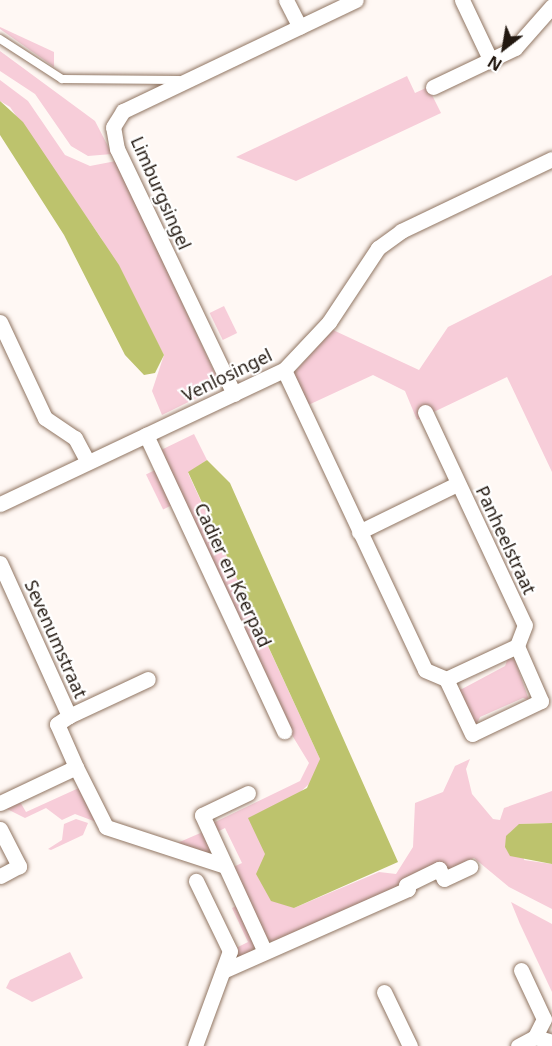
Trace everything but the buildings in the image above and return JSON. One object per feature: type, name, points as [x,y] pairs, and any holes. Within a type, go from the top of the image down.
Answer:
[{"type":"street","points":[[286,0],[300,27]]},
{"type":"street","name":"Limburgsingel","points":[[234,394],[117,149],[113,127],[123,111],[356,0]]},
{"type":"street","points":[[462,0],[491,61]]},
{"type":"street","points":[[433,87],[515,48],[552,6]]},
{"type":"street","name":"Venlosingel","points":[[0,504],[284,370],[329,322],[378,248],[401,231],[552,159]]},
{"type":"street","points":[[0,322],[45,418],[75,438],[88,462]]},
{"type":"street","points":[[284,370],[425,670],[446,679],[472,734],[541,701],[517,646],[446,679]]},
{"type":"street","name":"Panheelstraat","points":[[425,412],[525,625],[517,646]]},
{"type":"street","name":"Cadier en Keerpad","points":[[146,435],[284,731]]},
{"type":"street","name":"Panheelstraat","points":[[359,532],[457,484]]},
{"type":"street","name":"Sevenumstraat","points":[[0,563],[69,716],[148,679]]},
{"type":"street","points":[[69,716],[57,724],[106,827],[225,866]]},
{"type":"street","points":[[0,803],[76,766]]},
{"type":"street","points":[[248,793],[202,815],[264,950]]},
{"type":"street","points":[[0,829],[19,866],[0,876]]},
{"type":"street","points":[[223,971],[264,950],[274,952],[408,890],[406,885],[439,869],[444,879],[470,867]]},
{"type":"street","points":[[195,1046],[230,951],[196,880]]},
{"type":"street","points":[[518,1046],[535,1037],[544,1019],[521,970]]},
{"type":"street","points":[[384,992],[410,1046]]},
{"type":"street","points":[[535,1037],[552,1042]]},
{"type":"lane","points":[[0,39],[62,79],[187,80]]},
{"type":"shaded area","points":[[0,27],[54,52],[54,67],[0,29]]},
{"type":"shaded area","points":[[0,51],[95,121],[112,154],[88,156],[71,146],[35,94],[0,71]]},
{"type":"shaded area","points":[[407,76],[415,93],[428,87],[441,113],[296,181],[236,157]]},
{"type":"shaded area","points":[[0,80],[28,101],[65,155],[90,166],[116,161],[221,386],[162,415],[152,391],[164,355],[101,238],[10,107],[0,101]]},
{"type":"shaded area","points":[[0,101],[23,122],[119,265],[164,355],[155,373],[144,375],[125,355],[64,235],[0,135]]},
{"type":"shaded area","points":[[552,275],[552,472],[507,377],[417,420],[405,391],[373,375],[304,407],[290,377],[333,330],[419,370],[448,327]]},
{"type":"shaded area","points":[[224,306],[237,333],[223,340],[210,313]]},
{"type":"shaded area","points":[[194,434],[207,460],[188,473],[320,759],[317,777],[298,794],[294,908],[379,872],[396,874],[413,847],[415,803],[443,792],[455,766],[470,759],[466,769],[472,794],[493,819],[500,820],[504,808],[552,791],[552,823],[519,824],[524,860],[552,864],[552,909],[509,887],[474,858],[283,944],[266,940],[231,868],[242,863],[225,828],[217,832],[213,823],[300,781],[309,763],[284,722],[159,451]]},
{"type":"shaded area","points":[[207,460],[230,483],[398,862],[294,908],[271,901],[256,874],[265,854],[248,818],[307,788],[320,759],[188,472]]},
{"type":"shaded area","points":[[155,470],[172,505],[163,509],[146,474]]},
{"type":"shaded area","points":[[508,658],[515,660],[529,700],[523,698],[480,717],[477,723],[471,721],[456,688],[462,689],[505,666]]},
{"type":"shaded area","points":[[81,787],[99,823],[75,814],[62,820],[46,808],[25,818],[3,807],[19,800],[26,812]]},
{"type":"shaded area","points":[[76,819],[88,823],[83,835],[51,850],[48,849],[62,840],[64,824]]},
{"type":"shaded area","points":[[552,823],[552,864],[510,856],[505,847],[506,836],[519,824]]},
{"type":"shaded area","points":[[205,831],[218,858],[175,844]]},
{"type":"shaded area","points":[[511,902],[552,924],[552,992],[520,924]]},
{"type":"shaded area","points":[[240,904],[261,948],[230,963],[236,948],[248,942],[232,908]]},
{"type":"shaded area","points":[[70,952],[83,978],[32,1002],[6,988],[10,980]]}]
